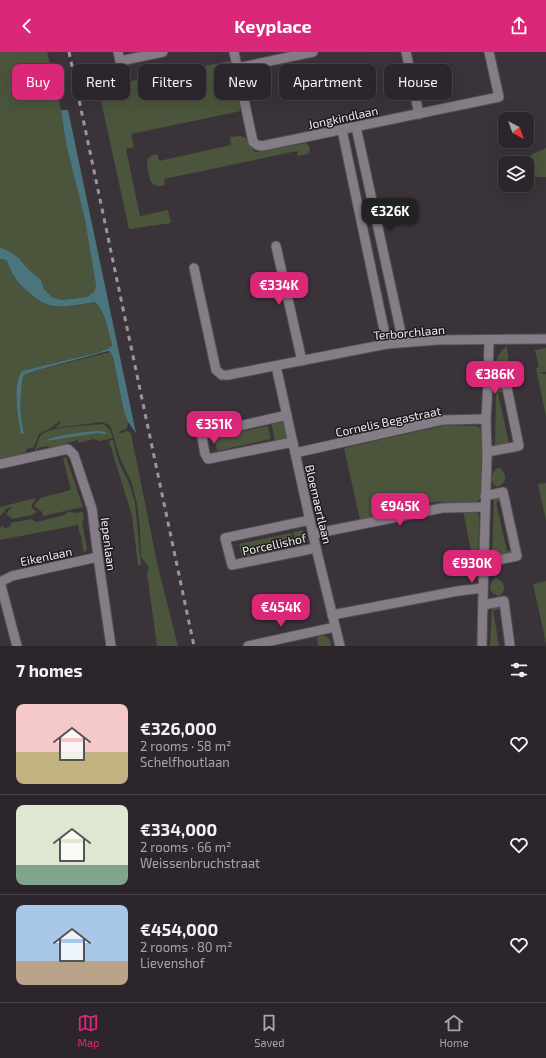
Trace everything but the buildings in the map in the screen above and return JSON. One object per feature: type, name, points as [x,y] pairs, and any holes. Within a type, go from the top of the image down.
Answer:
[{"type":"street","points":[[118,52],[120,61],[163,52]]},
{"type":"street","points":[[234,52],[236,64]]},
{"type":"street","points":[[256,64],[313,52]]},
{"type":"street","points":[[406,52],[419,114]]},
{"type":"street","name":"Jongkindlaan","points":[[244,100],[253,142],[262,146],[498,97],[489,52]]},
{"type":"street","points":[[356,127],[403,342]]},
{"type":"street","points":[[342,130],[387,344]]},
{"type":"street","points":[[276,246],[302,361]]},
{"type":"street","name":"Terborchlaan","points":[[194,268],[216,370],[222,375],[403,342],[436,340],[546,339]]},
{"type":"street","points":[[482,646],[484,506],[487,452],[486,419],[489,340]]},
{"type":"street","name":"Bloemaertlaan","points":[[276,366],[316,548],[340,646]]},
{"type":"street","points":[[487,452],[519,446],[506,383],[488,385]]},
{"type":"street","points":[[287,415],[204,434],[202,437],[205,454],[208,459],[293,442]]},
{"type":"street","name":"Cornelis Begastraat","points":[[295,453],[442,420],[486,419]]},
{"type":"street","name":"Iepenlaan","points":[[0,464],[68,448],[74,455],[92,509],[111,646]]},
{"type":"street","points":[[484,563],[517,556],[504,492],[485,496]]},
{"type":"street","points":[[313,534],[442,508],[484,506]]},
{"type":"street","name":"Porcellishof","points":[[310,520],[225,538],[232,565],[316,548]]},
{"type":"street","name":"Eikenlaan","points":[[0,582],[12,576],[98,557]]},
{"type":"street","points":[[0,582],[17,646]]},
{"type":"street","points":[[332,615],[458,591],[483,588]]},
{"type":"street","points":[[482,605],[504,601],[510,646]]},
{"type":"street","points":[[248,646],[335,627]]},
{"type":"green space","points":[[0,52],[47,52],[50,64],[12,64],[12,100],[59,100],[66,144],[85,220],[96,286],[94,292],[87,297],[61,300],[52,297],[44,289],[41,280],[27,268],[19,258],[0,247]]},
{"type":"green space","points":[[230,61],[231,64],[215,64]]},
{"type":"green space","points":[[214,64],[214,100],[239,100],[241,111],[131,134],[134,147],[126,149],[140,216],[168,210],[171,223],[129,229],[101,100],[130,100],[130,81],[138,80],[138,100],[206,100],[206,66]]},
{"type":"green space","points":[[230,137],[244,137],[248,141],[256,152],[306,143],[310,151],[308,154],[298,156],[297,151],[164,179],[165,185],[155,185],[150,180],[147,161],[152,155],[157,154],[159,161],[231,145]]},
{"type":"green space","points":[[546,148],[546,177],[534,177],[534,156],[529,156]]},
{"type":"green space","points":[[0,259],[6,260],[18,282],[25,290],[43,303],[63,307],[93,302],[104,316],[112,345],[109,348],[100,352],[22,371],[17,384],[16,392],[21,433],[24,433],[20,405],[24,375],[34,371],[110,352],[113,357],[124,412],[128,422],[127,428],[119,431],[119,433],[128,431],[131,434],[158,567],[178,646],[157,646],[147,573],[149,567],[141,557],[137,503],[131,481],[120,458],[109,425],[102,422],[55,428],[61,422],[60,421],[39,434],[34,447],[32,449],[29,447],[26,451],[26,455],[0,462]]},
{"type":"green space","points":[[506,346],[508,355],[507,367],[498,376],[495,368],[496,360]]},
{"type":"green space","points":[[546,348],[546,372],[540,373],[546,374],[546,417],[536,368],[539,367],[535,350]]},
{"type":"green space","points":[[505,387],[506,391],[498,393],[509,443],[516,441],[517,444],[495,448],[496,388]]},
{"type":"green space","points":[[278,420],[285,423],[287,437],[275,442],[271,421]]},
{"type":"green space","points":[[103,424],[110,430],[113,438],[100,441],[93,439],[79,443],[78,440],[67,443],[67,445],[50,448],[47,446],[38,448],[36,452],[35,450],[41,435],[45,432],[70,427]]},
{"type":"green space","points":[[446,425],[476,426],[480,428],[482,433],[481,498],[476,502],[466,504],[436,502],[360,520],[344,448]]},
{"type":"green space","points":[[268,426],[271,439],[217,451],[214,437]]},
{"type":"green space","points":[[113,440],[119,463],[129,483],[135,503],[141,565],[138,565],[132,516],[109,441]]},
{"type":"green space","points":[[66,457],[83,507],[43,516],[42,512],[34,506],[38,500],[41,499],[40,498],[71,490],[63,458]]},
{"type":"green space","points":[[498,468],[503,470],[505,478],[503,483],[497,487],[493,483],[492,475]]},
{"type":"green space","points":[[546,483],[546,521],[538,484]]},
{"type":"green space","points":[[502,497],[503,500],[496,502],[507,551],[514,550],[515,553],[492,558],[494,498]]},
{"type":"green space","points":[[36,498],[31,507],[37,512],[32,515],[12,519],[6,514],[12,507],[5,509],[0,516],[0,507]]},
{"type":"green space","points":[[463,510],[474,511],[479,516],[477,577],[476,577]]},
{"type":"green space","points":[[72,512],[83,512],[84,518],[82,522],[87,549],[84,553],[78,525],[0,540],[0,528],[2,526],[7,528],[11,525],[11,523],[31,519],[36,522]]},
{"type":"green space","points":[[303,530],[306,545],[296,547],[293,532]]},
{"type":"green space","points":[[291,533],[294,546],[242,557],[239,544]]},
{"type":"green space","points":[[496,578],[503,583],[504,586],[502,594],[499,596],[493,593],[490,588],[491,583]]},
{"type":"green space","points":[[546,581],[546,643],[533,584]]},
{"type":"green space","points":[[501,606],[502,609],[493,610],[499,646],[490,646],[492,608]]},
{"type":"green space","points":[[325,636],[328,638],[331,646],[318,646],[317,637]]},
{"type":"water","points":[[61,110],[68,110],[136,433],[128,422],[124,412],[113,357],[108,351],[24,375],[20,405],[24,433],[21,434],[17,411],[16,392],[19,377],[22,371],[100,352],[112,345],[104,316],[94,302],[74,306],[53,306],[43,303],[18,282],[6,260],[0,259],[0,247],[19,258],[27,268],[41,280],[44,289],[52,297],[61,300],[87,297],[94,292],[96,286],[85,220],[66,144]]},
{"type":"water","points":[[97,431],[106,432],[106,434],[97,433],[46,441],[63,435]]},
{"type":"railway","points":[[69,52],[194,646]]}]
